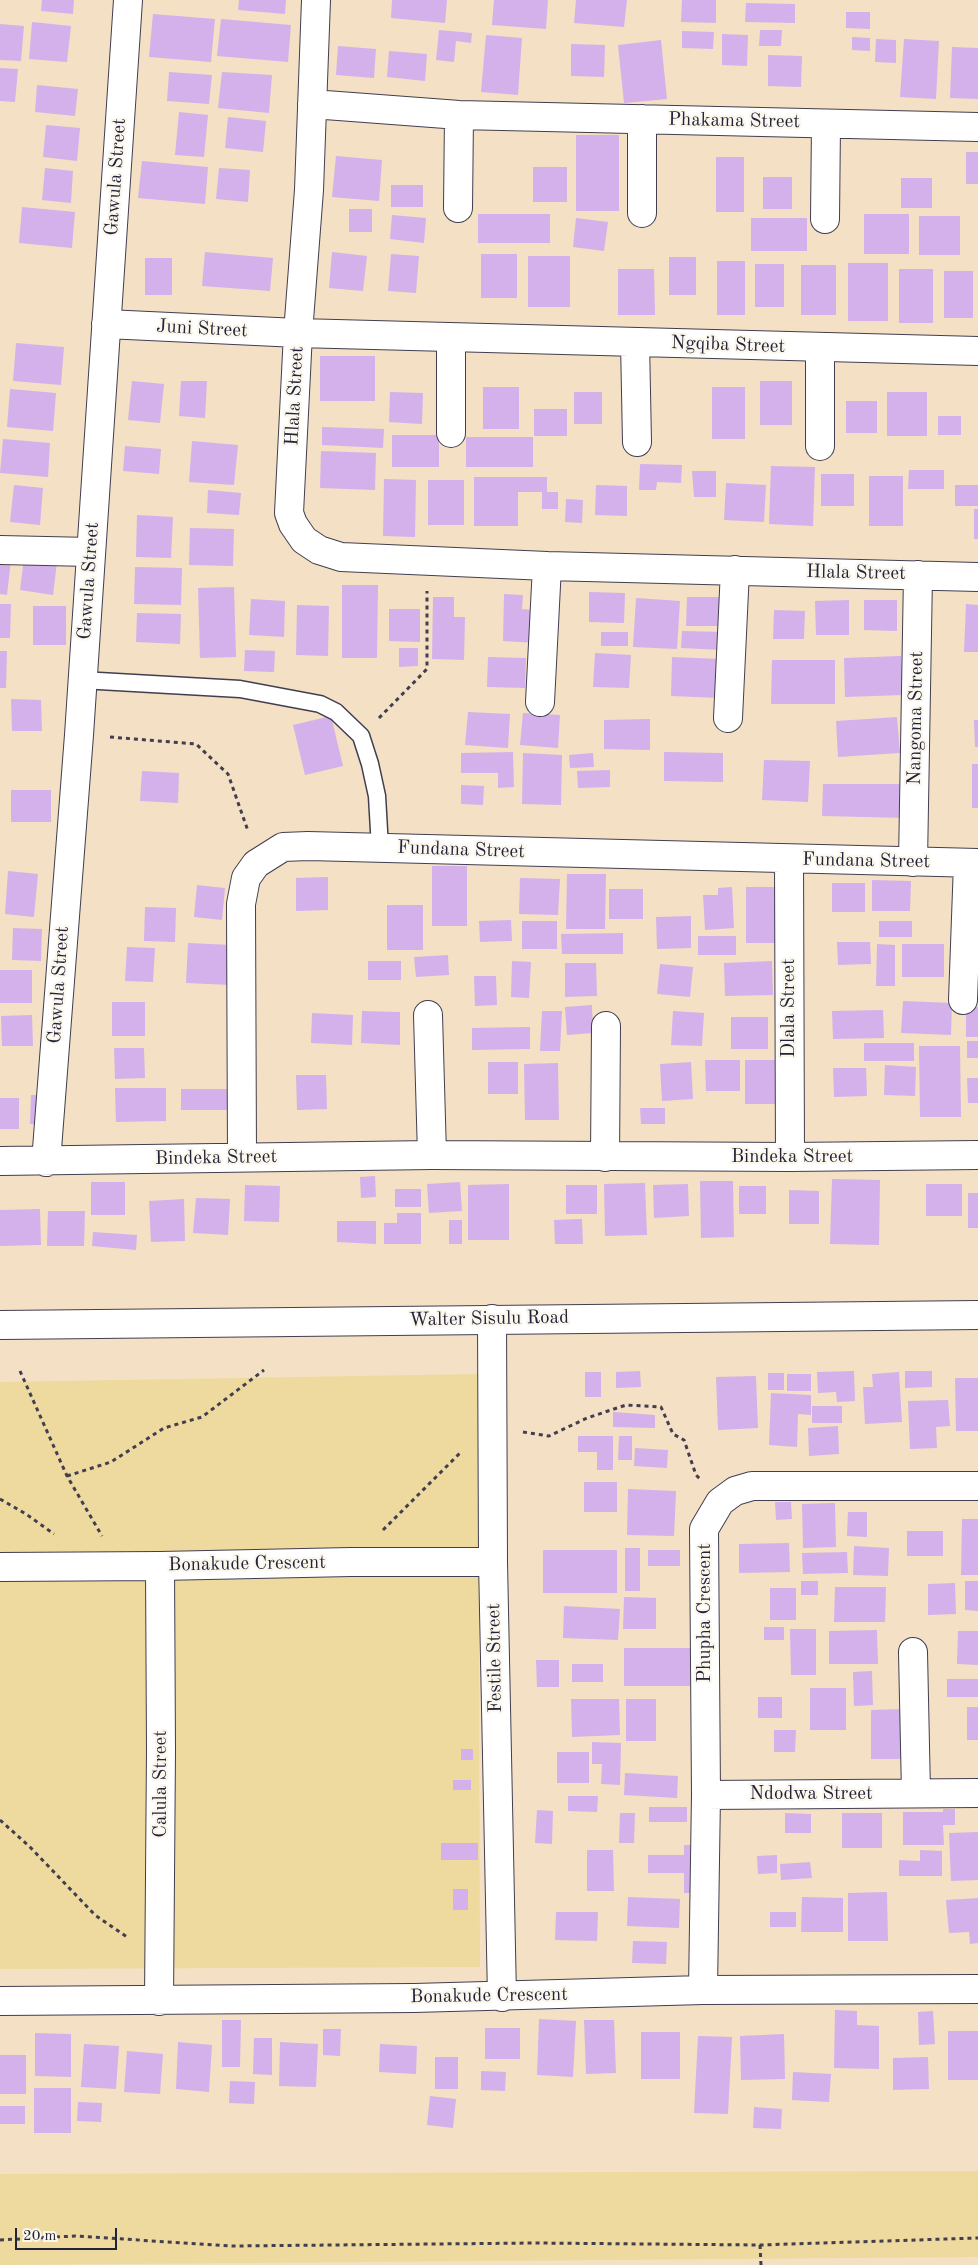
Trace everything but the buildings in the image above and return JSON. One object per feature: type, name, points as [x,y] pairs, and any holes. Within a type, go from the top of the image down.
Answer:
[{"type":"street","name":"Gawula Street","points":[[46,1162],[79,735],[81,680],[128,0]]},
{"type":"street","name":"Hlala Street","points":[[316,0],[309,190],[298,333],[289,513],[293,524],[304,540],[319,550],[341,557],[547,566],[978,577]]},
{"type":"street","name":"Phakama Street","points":[[312,104],[459,114],[978,127]]},
{"type":"street","points":[[458,208],[459,114]]},
{"type":"street","name":"Phakama Street","points":[[642,119],[642,214]]},
{"type":"street","name":"Phakama Street","points":[[825,219],[826,124]]},
{"type":"street","name":"Juni Street","points":[[106,324],[298,333]]},
{"type":"street","name":"Ngqiba Street","points":[[298,333],[978,351]]},
{"type":"street","points":[[451,338],[451,433]]},
{"type":"street","points":[[635,342],[637,442]]},
{"type":"street","points":[[820,348],[820,446]]},
{"type":"street","points":[[0,550],[91,552]]},
{"type":"street","points":[[540,702],[547,566]]},
{"type":"street","points":[[728,718],[735,570]]},
{"type":"street","name":"Nangoma Street","points":[[913,862],[918,575]]},
{"type":"street","name":"Fundana Street","points":[[242,1157],[241,904],[246,878],[256,864],[283,847],[308,846],[973,863],[963,1000]]},
{"type":"street","name":"Dlala Street","points":[[789,859],[790,1157]]},
{"type":"street","points":[[428,1015],[432,1155]]},
{"type":"street","points":[[605,1157],[606,1026]]},
{"type":"street","name":"Bindeka Street","points":[[0,1161],[46,1162],[432,1155],[605,1157],[978,1155]]},
{"type":"street","name":"Walter Sisulu Road","points":[[0,1325],[978,1315]]},
{"type":"street","name":"Festile Street","points":[[492,1319],[493,1562],[502,1997]]},
{"type":"street","name":"Phupha Crescent","points":[[703,1990],[706,1795],[704,1529],[720,1502],[735,1491],[752,1486],[978,1486]]},
{"type":"street","name":"Bonakude Crescent","points":[[0,1567],[493,1562]]},
{"type":"street","name":"Calula Street","points":[[159,2001],[160,1566]]},
{"type":"street","points":[[913,1652],[916,1793]]},
{"type":"street","name":"Ndodwa Street","points":[[706,1795],[978,1792]]},
{"type":"street","name":"Bonakude Crescent","points":[[0,2001],[502,1997],[703,1990],[978,1989]]},
{"type":"lane","points":[[81,680],[240,690],[320,704],[336,712],[361,736],[377,796],[380,848]]},
{"type":"path","points":[[361,736],[427,669],[426,561]]},
{"type":"path","points":[[79,735],[196,744],[228,774],[246,821],[256,864]]},
{"type":"path","points":[[67,1476],[111,1462],[164,1428],[202,1417],[264,1370]]},
{"type":"path","points":[[20,1371],[67,1476],[120,1565]]},
{"type":"path","points":[[493,1430],[549,1436],[587,1418],[626,1405],[661,1407],[673,1434],[684,1440],[696,1475],[720,1502]]},
{"type":"path","points":[[351,1562],[461,1452]]},
{"type":"path","points":[[0,1500],[26,1514],[73,1547],[80,1565]]},
{"type":"path","points":[[0,1820],[30,1847],[95,1915],[159,1958]]},
{"type":"path","points":[[0,2240],[75,2236],[232,2246],[536,2243],[760,2245],[978,2238]]},
{"type":"path","points":[[760,2245],[761,2265]]},
{"type":"sand","points":[[478,1374],[480,1967],[0,1969],[0,1382]]},
{"type":"sand","points":[[978,2171],[978,2257],[0,2265],[0,2174]]}]
